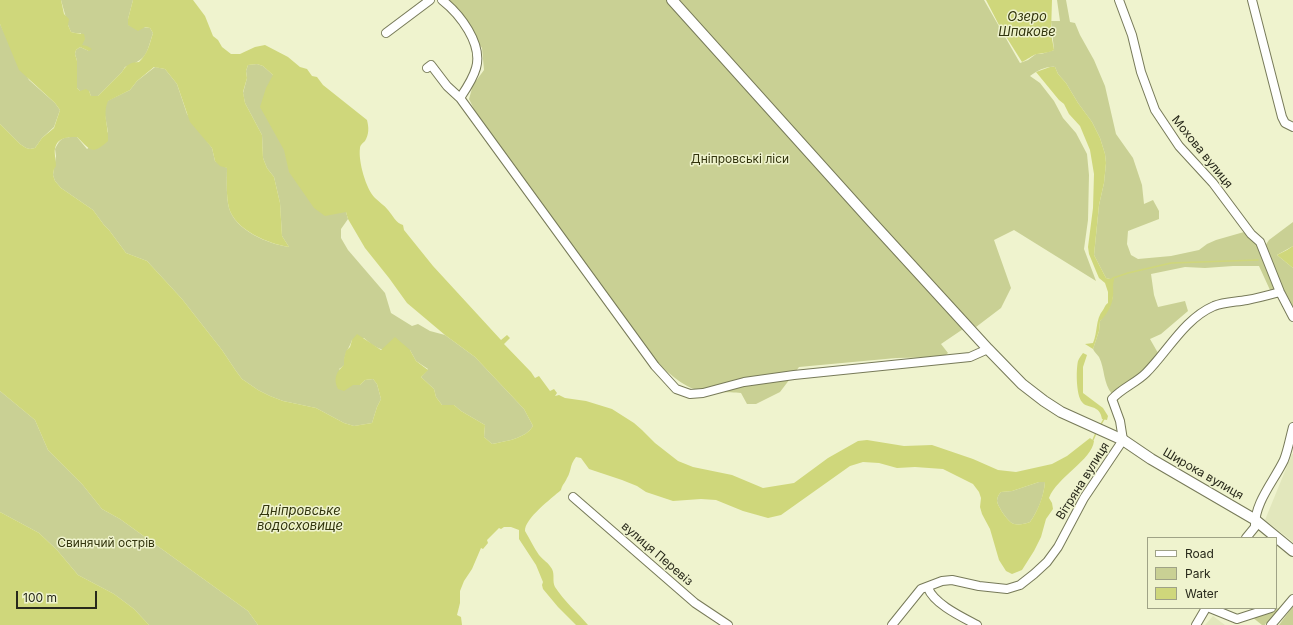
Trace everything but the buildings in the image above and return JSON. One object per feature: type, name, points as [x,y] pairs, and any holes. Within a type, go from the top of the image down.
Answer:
[{"type":"main road","name":"Широка вулиця","points":[[672,0],[1011,374],[1032,392],[1061,412],[1123,440],[1151,459],[1254,519],[1276,537]]},
{"type":"main road","name":"Широка вулиця","points":[[1277,538],[1293,551]]},
{"type":"street","points":[[386,33],[430,0]]},
{"type":"street","points":[[442,0],[469,31],[477,56],[476,68],[460,98]]},
{"type":"street","name":"Мохова вулиця","points":[[1119,0],[1132,35],[1141,72],[1155,110],[1179,146],[1213,183],[1251,234],[1260,242],[1280,292]]},
{"type":"street","points":[[1252,0],[1282,117],[1286,123],[1293,127]]},
{"type":"street","points":[[427,68],[431,66],[447,86],[460,98],[655,366],[676,389],[690,394],[703,394],[744,382],[794,375],[970,357],[988,349]]},
{"type":"street","points":[[1280,292],[1293,317]]},
{"type":"street","name":"Вітряна вулиця","points":[[892,625],[921,590],[942,581],[952,580],[979,586],[1007,589],[1020,585],[1034,574],[1047,562],[1058,547],[1084,498],[1123,440],[1120,421],[1112,399],[1126,386],[1145,374],[1199,314],[1214,306],[1280,292]]},
{"type":"street","points":[[1247,537],[1255,527],[1254,519],[1261,502],[1284,459],[1293,427]]},
{"type":"street","name":"вулиця Перевіз","points":[[573,496],[690,598],[728,625]]},
{"type":"street","points":[[928,588],[930,594],[939,602],[977,625]]},
{"type":"street","points":[[1277,606],[1293,599]]},
{"type":"street","points":[[1271,625],[1293,599]]},
{"type":"street","points":[[1196,625],[1205,609]]},
{"type":"street","points":[[1212,609],[1237,619],[1268,609]]},
{"type":"shaded area","points":[[1293,454],[1293,542],[1265,520]]},
{"type":"shaded area","points":[[1213,616],[1225,625],[1205,625]]},
{"type":"green space","points":[[61,0],[133,0],[128,25],[150,28],[153,33],[145,55],[133,64],[125,67],[122,72],[98,96],[91,96],[89,91],[80,91],[77,88],[76,50],[80,47],[89,51],[81,45],[81,33],[71,32]]},
{"type":"green space","name":"Дніпровські ліси","points":[[446,0],[984,0],[1020,63],[1028,60],[1036,54],[1054,50],[1051,21],[1060,21],[1057,0],[1066,0],[1070,22],[1075,23],[1094,60],[1105,86],[1116,134],[1133,158],[1142,185],[1144,204],[1153,200],[1159,211],[1159,219],[1128,231],[1127,244],[1131,255],[1138,259],[1171,256],[1199,250],[1216,240],[1244,232],[1258,244],[1275,290],[1270,290],[1259,266],[1205,268],[1185,267],[1151,274],[1154,295],[1158,307],[1185,301],[1188,311],[1161,334],[1150,339],[1158,353],[1143,372],[1112,394],[1107,385],[1099,357],[1093,349],[1099,331],[1100,321],[1109,308],[1113,297],[1110,279],[1106,278],[1094,255],[1099,205],[1104,183],[1106,163],[1105,154],[1100,138],[1092,122],[1066,83],[1058,74],[1055,67],[1048,67],[1030,76],[1040,83],[1054,101],[1063,118],[1076,133],[1087,154],[1089,175],[1088,220],[1084,249],[1096,281],[1014,230],[994,240],[1011,288],[1001,308],[976,327],[972,323],[941,344],[948,353],[943,357],[896,358],[799,367],[780,392],[756,404],[747,404],[741,393],[701,391],[691,388],[673,376],[653,357],[475,111],[469,99],[473,85],[484,70],[482,48]]},
{"type":"green space","points":[[0,24],[29,80],[55,103],[60,110],[54,127],[42,138],[35,148],[26,148],[20,144],[0,124]]},
{"type":"green space","points":[[257,64],[263,66],[273,75],[346,212],[348,219],[341,229],[341,238],[348,250],[385,293],[391,313],[412,326],[418,324],[430,331],[445,335],[475,357],[524,409],[533,426],[525,434],[515,439],[492,444],[484,437],[485,425],[461,411],[454,405],[442,405],[436,397],[434,389],[421,377],[428,369],[416,361],[410,350],[380,349],[364,338],[352,340],[346,355],[345,365],[339,369],[353,385],[360,385],[365,380],[373,379],[377,384],[381,399],[372,423],[354,426],[344,423],[316,408],[283,401],[258,390],[242,379],[222,350],[182,299],[147,261],[126,253],[93,210],[61,188],[55,181],[53,175],[56,156],[55,149],[59,142],[63,138],[77,137],[87,149],[108,132],[104,110],[107,101],[130,90],[137,81],[155,67],[165,69],[177,84],[187,114],[212,148],[215,161],[227,168],[227,198],[232,216],[253,235],[272,243],[289,247],[282,236],[280,203],[274,177],[267,168],[263,158],[262,135],[245,103],[243,93],[247,78],[246,71],[248,65]]},
{"type":"green space","points":[[1293,222],[1293,246],[1277,255],[1293,268],[1293,309],[1267,254],[1265,246],[1269,240]]},
{"type":"green space","name":"Свинячий острів","points":[[0,391],[35,420],[48,450],[82,484],[102,509],[120,519],[248,611],[258,625],[149,625],[134,609],[114,594],[78,575],[57,550],[39,533],[0,512]]},
{"type":"green space","points":[[1039,482],[1045,482],[1040,503],[1033,518],[1030,522],[1024,524],[1012,523],[999,507],[997,500],[999,495],[1001,492],[1012,491]]},
{"type":"green space","points":[[1293,606],[1293,625],[1279,625]]},
{"type":"green space","points":[[1282,607],[1268,624],[1266,623],[1265,625],[1262,625],[1252,617],[1277,609]]},
{"type":"water","name":"Дніпровське водосховище","points":[[0,0],[61,0],[64,14],[69,19],[68,25],[71,32],[84,34],[85,39],[82,45],[92,49],[89,51],[80,47],[76,50],[75,54],[77,61],[77,88],[80,91],[86,89],[89,91],[91,96],[98,96],[122,72],[125,67],[131,63],[139,62],[148,49],[153,33],[150,28],[145,27],[138,31],[128,25],[133,0],[193,0],[205,16],[213,36],[218,40],[222,47],[231,54],[240,54],[255,47],[265,45],[288,57],[300,67],[307,69],[312,76],[317,77],[323,85],[367,120],[368,133],[365,141],[360,146],[360,160],[363,174],[372,194],[396,221],[403,225],[404,230],[433,266],[501,340],[507,335],[510,338],[504,344],[535,378],[539,376],[550,391],[554,389],[557,393],[555,396],[559,395],[565,398],[586,401],[612,409],[634,423],[655,443],[678,461],[693,467],[732,475],[763,488],[794,483],[828,458],[858,441],[867,440],[904,446],[932,445],[973,459],[998,470],[1016,472],[1052,464],[1067,456],[1090,438],[1094,441],[1092,448],[1081,462],[1053,490],[1049,498],[1053,509],[1046,519],[1041,537],[1022,570],[1012,574],[1006,571],[999,560],[990,529],[982,514],[979,492],[973,484],[943,469],[915,467],[897,468],[879,463],[863,462],[850,466],[781,515],[768,518],[743,511],[716,500],[701,499],[673,501],[646,492],[637,486],[622,480],[589,469],[581,458],[576,457],[561,490],[545,503],[534,515],[526,526],[525,531],[539,555],[552,569],[555,587],[566,602],[588,625],[576,625],[558,607],[543,589],[543,582],[536,565],[519,539],[519,530],[511,527],[504,527],[501,529],[499,528],[487,540],[488,543],[483,549],[481,548],[472,569],[464,581],[460,591],[460,603],[457,615],[461,617],[462,625],[258,625],[248,611],[120,519],[102,509],[82,484],[48,450],[35,420],[0,391],[0,124],[20,144],[26,148],[35,148],[42,138],[54,128],[60,110],[55,103],[19,70],[0,24]],"holes":[[[257,64],[263,66],[273,75],[266,88],[260,107],[284,150],[289,172],[314,208],[325,216],[346,212],[348,219],[365,248],[407,303],[445,335],[475,357],[524,409],[533,426],[525,434],[515,439],[492,444],[484,437],[485,425],[461,411],[454,405],[442,405],[436,397],[434,389],[421,377],[428,370],[416,361],[410,350],[395,337],[381,350],[357,334],[346,351],[344,365],[336,376],[336,385],[338,389],[344,391],[353,385],[360,385],[365,380],[373,379],[377,384],[381,399],[372,423],[354,426],[344,423],[316,408],[283,401],[258,390],[242,379],[222,350],[182,299],[147,261],[126,253],[93,210],[61,188],[55,181],[53,175],[56,166],[55,150],[58,142],[63,138],[77,137],[91,150],[98,149],[108,141],[106,116],[106,106],[108,101],[130,90],[137,81],[154,67],[165,69],[177,84],[190,122],[212,148],[215,161],[220,166],[227,168],[227,199],[232,216],[238,223],[254,235],[272,243],[289,247],[282,236],[280,203],[274,177],[267,168],[263,158],[262,135],[245,103],[243,92],[247,78],[246,71],[248,65]],[[1039,482],[1045,482],[1042,497],[1033,518],[1030,522],[1024,524],[1012,523],[999,507],[997,501],[999,495],[1001,492],[1012,491]]]},
{"type":"water","name":"Озеро Шпакове","points":[[986,0],[1052,0],[1051,33],[1054,50],[1035,55],[1022,62],[1000,27]]},
{"type":"water","points":[[1050,67],[1055,67],[1058,74],[1066,83],[1092,122],[1100,138],[1105,154],[1106,163],[1104,183],[1099,205],[1094,255],[1106,278],[1113,278],[1114,280],[1113,299],[1107,313],[1100,321],[1099,331],[1093,349],[1085,344],[1093,343],[1100,314],[1108,303],[1108,292],[1105,283],[1099,278],[1089,254],[1088,247],[1093,208],[1094,174],[1090,150],[1080,126],[1069,114],[1064,104],[1036,72]]},
{"type":"water","points":[[1293,246],[1293,268],[1277,255]]},
{"type":"water","points":[[1083,353],[1087,355],[1083,367],[1083,393],[1103,408],[1108,416],[1107,420],[1102,419],[1099,411],[1084,404],[1080,399],[1077,382],[1077,370],[1079,358]]},
{"type":"water","points":[[0,512],[39,533],[57,550],[78,575],[114,594],[134,609],[149,625],[0,625]]},
{"type":"waterway","points":[[1113,278],[1171,263],[1258,260]]},
{"type":"waterway","points":[[1100,426],[1104,419]]},
{"type":"waterway","points":[[1093,440],[1096,433]]}]
